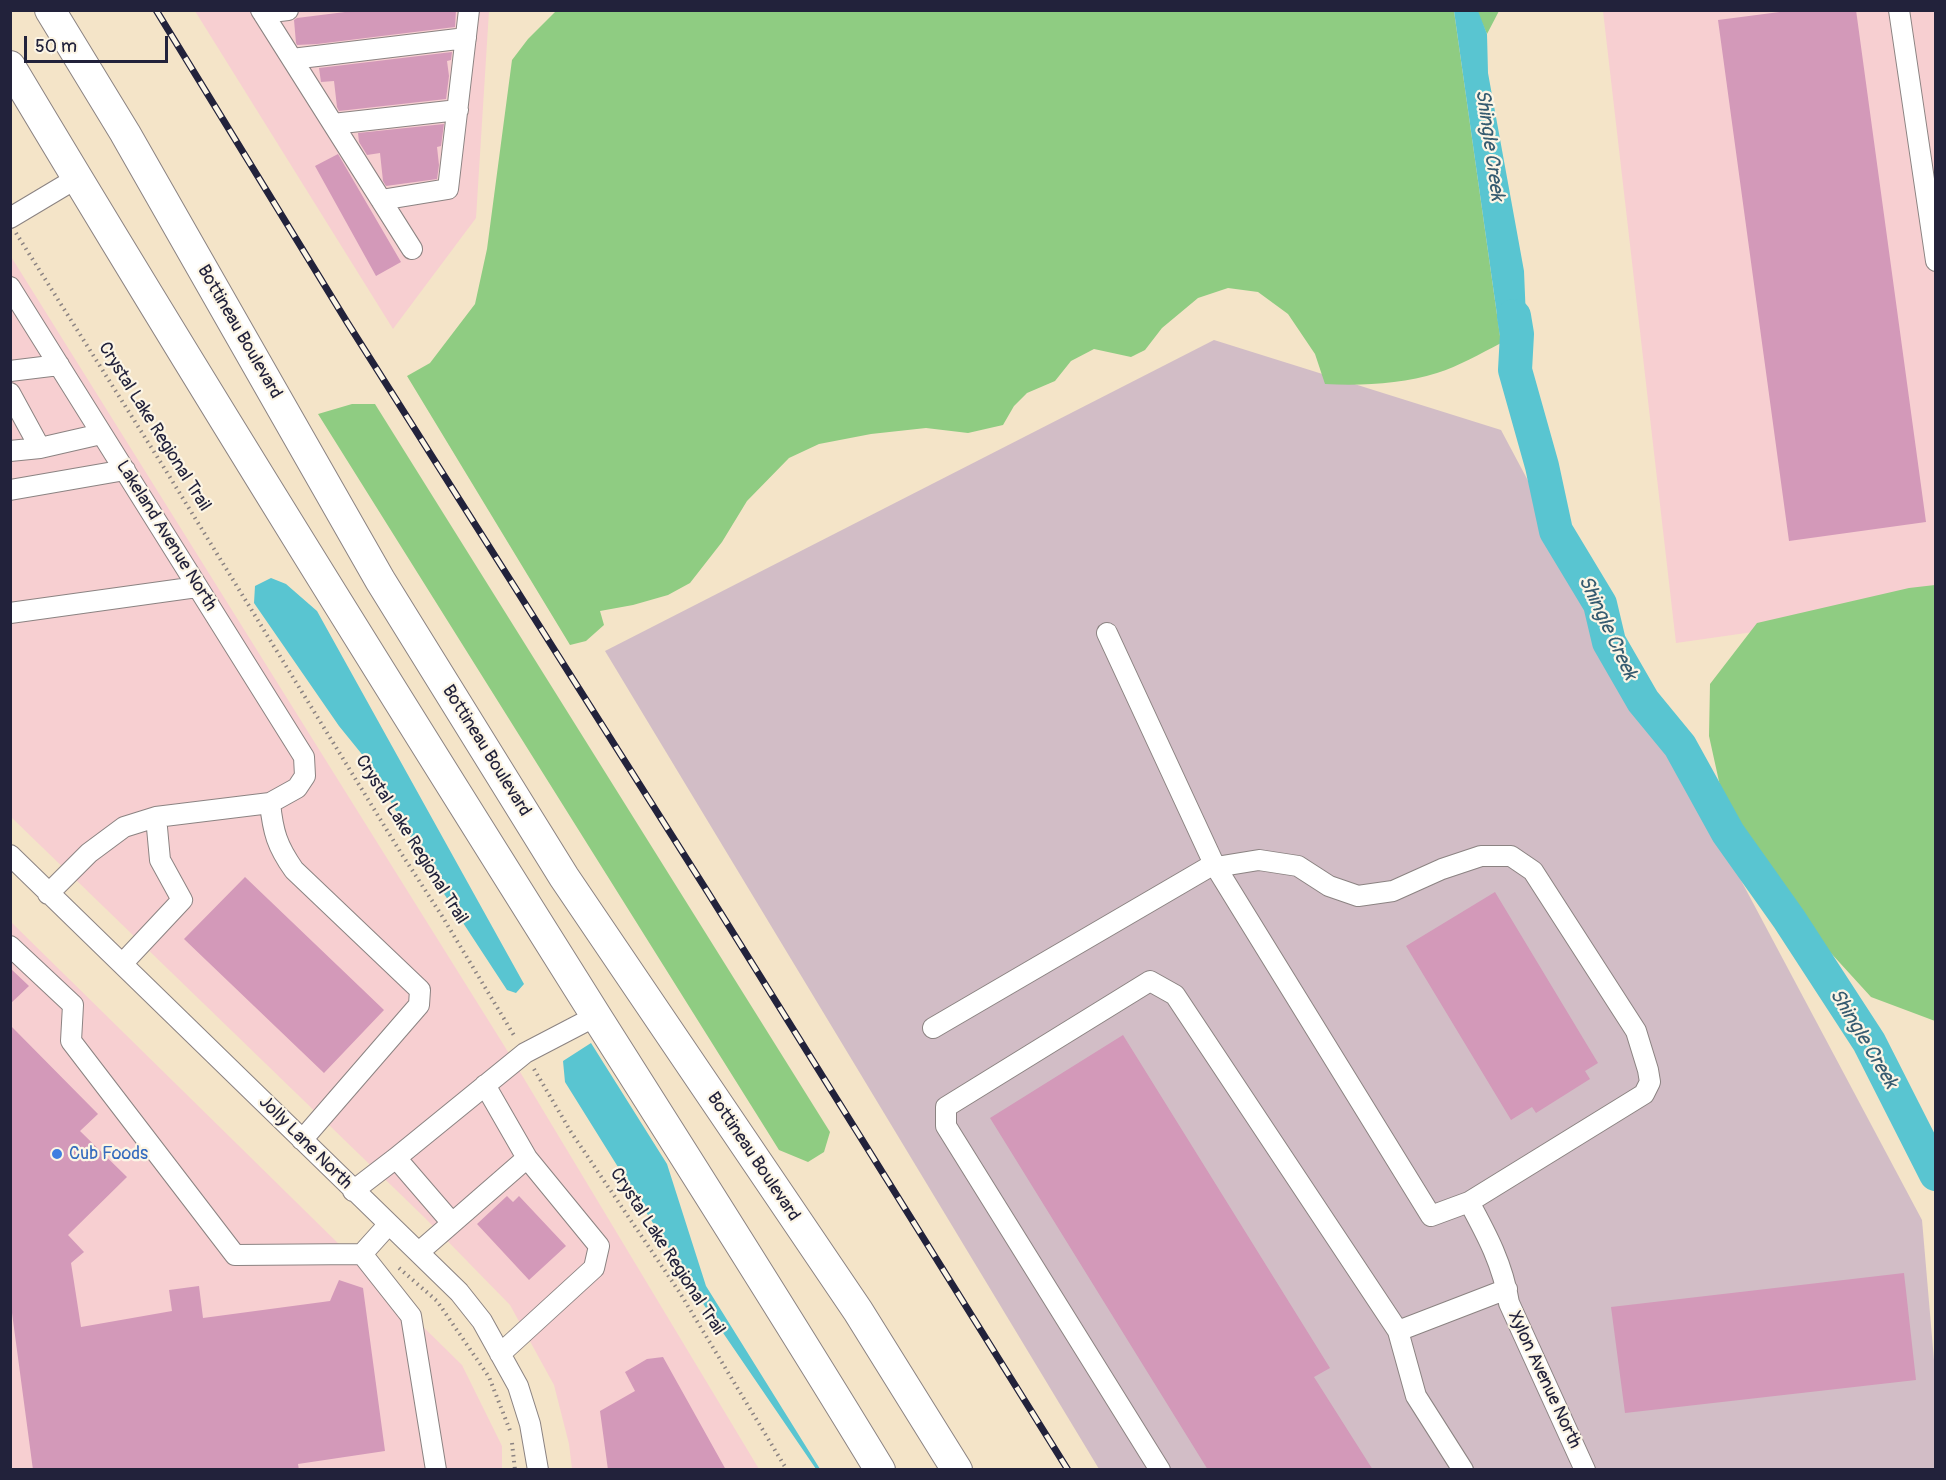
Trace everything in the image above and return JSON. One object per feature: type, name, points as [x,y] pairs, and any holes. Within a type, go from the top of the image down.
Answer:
[{"type":"highway","name":"Bottineau Boulevard","points":[[50,10],[131,143],[380,580],[564,877],[858,1311],[957,1470]]},
{"type":"highway","points":[[10,66],[596,1016],[795,1330],[880,1470]]},
{"type":"street","points":[[288,10],[262,12],[412,249]]},
{"type":"street","points":[[381,200],[448,189],[469,10]]},
{"type":"street","points":[[1899,10],[1935,261]]},
{"type":"street","points":[[292,59],[466,38]]},
{"type":"street","points":[[333,124],[458,110]]},
{"type":"street","points":[[10,218],[77,178]]},
{"type":"street","name":"Lakeland Avenue North","points":[[10,287],[304,757],[305,776],[297,788],[270,803]]},
{"type":"street","points":[[10,371],[58,365]]},
{"type":"street","points":[[10,393],[40,448]]},
{"type":"street","points":[[10,451],[40,448],[101,434]]},
{"type":"street","points":[[10,490],[125,471]]},
{"type":"street","points":[[10,612],[197,587]]},
{"type":"street","points":[[933,1028],[1215,866],[1259,860],[1298,866],[1329,886],[1358,896],[1393,891],[1442,869],[1480,856],[1511,856],[1533,871],[1636,1031],[1645,1053],[1650,1082],[1644,1094],[1469,1202],[1431,1216],[1215,866],[1107,633]]},
{"type":"street","points":[[48,894],[88,853],[124,827],[156,817],[270,803],[272,826],[280,851],[294,870],[420,990],[419,1005],[302,1140]]},
{"type":"street","points":[[122,964],[182,900],[160,860],[156,817]]},
{"type":"street","name":"Jolly Lane North","points":[[10,855],[459,1292],[482,1321],[518,1386],[530,1424],[538,1470]]},
{"type":"street","points":[[10,946],[74,1005],[70,1041],[235,1256],[368,1249],[389,1224]]},
{"type":"street","points":[[1160,1470],[946,1126],[946,1107],[1150,981],[1175,996],[1398,1331],[1416,1396],[1463,1470]]},
{"type":"street","points":[[353,1191],[525,1053],[596,1016]]},
{"type":"street","points":[[484,1085],[527,1158],[599,1246],[594,1268],[500,1354]]},
{"type":"street","points":[[396,1158],[452,1223]]},
{"type":"street","points":[[419,1252],[527,1158]]},
{"type":"street","name":"Xylon Avenue North","points":[[1469,1202],[1494,1247],[1509,1303],[1585,1470]]},
{"type":"street","points":[[368,1249],[411,1316],[436,1470]]},
{"type":"street","points":[[1398,1331],[1507,1289]]},
{"type":"path","name":"Crystal Lake Regional Trail","points":[[10,225],[163,466],[442,916],[571,1132],[680,1293],[787,1470]]},
{"type":"path","points":[[368,1249],[437,1302],[489,1377],[511,1432],[515,1470]]},
{"type":"shaded area","points":[[195,11],[489,11],[476,218],[393,329]]},
{"type":"shaded area","points":[[1603,11],[1935,11],[1935,606],[1676,643]]},
{"type":"shaded area","points":[[10,255],[505,1047],[759,1469],[572,1469],[569,1444],[554,1385],[510,1305],[425,1218],[11,817]]},
{"type":"shaded area","points":[[1214,340],[1501,430],[1922,1220],[1935,1372],[1935,1469],[1099,1469],[605,651]]},
{"type":"shaded area","points":[[10,921],[462,1365],[502,1446],[502,1469],[11,1469]]},
{"type":"green space","points":[[557,10],[1454,11],[1501,343],[1469,360],[1424,377],[1353,385],[1325,384],[1315,354],[1288,314],[1258,292],[1228,288],[1198,298],[1162,328],[1145,350],[1131,357],[1094,349],[1071,361],[1055,381],[1027,393],[1014,406],[1003,425],[968,433],[926,428],[871,434],[819,444],[789,458],[747,501],[722,542],[690,583],[668,595],[600,611],[604,625],[586,641],[570,645],[407,376],[430,363],[475,304],[487,249],[512,60],[528,39]]},
{"type":"green space","points":[[1478,11],[1499,11],[1487,34],[1478,14]]},
{"type":"green space","points":[[352,404],[375,404],[830,1132],[824,1152],[808,1162],[779,1150],[318,414]]},
{"type":"green space","points":[[1936,585],[1935,1021],[1871,997],[1798,917],[1720,786],[1709,736],[1710,684],[1757,623],[1909,588]]},
{"type":"water","points":[[1454,11],[1478,11],[1487,34],[1488,73],[1524,271],[1527,343],[1510,371],[1501,343]]},
{"type":"water","points":[[271,578],[286,584],[317,611],[524,984],[516,993],[507,990],[433,877],[369,763],[339,726],[254,603],[255,586]]},
{"type":"water","points":[[591,1043],[667,1164],[706,1286],[820,1469],[816,1469],[704,1305],[565,1082],[563,1061]]},
{"type":"building","points":[[361,10],[456,10],[455,27],[297,45],[294,20],[297,18]]},
{"type":"building","points":[[1795,10],[1856,10],[1926,522],[1789,541],[1718,20]]},
{"type":"building","points":[[452,52],[451,60],[447,61],[449,76],[446,99],[339,111],[334,81],[321,82],[319,68]]},
{"type":"building","points":[[444,124],[441,146],[437,147],[439,165],[437,179],[386,186],[383,181],[380,153],[367,155],[359,142],[358,133]]},
{"type":"building","points":[[338,154],[401,262],[376,276],[315,166]]},
{"type":"building","points":[[245,877],[384,1010],[324,1073],[184,939]]},
{"type":"building","points":[[1495,892],[1598,1063],[1585,1071],[1590,1079],[1536,1113],[1532,1107],[1511,1120],[1406,946]]},
{"type":"building","points":[[10,968],[29,986],[10,1004]]},
{"type":"building","points":[[10,1025],[98,1114],[80,1131],[127,1177],[68,1235],[84,1252],[71,1263],[81,1327],[172,1311],[169,1290],[199,1286],[203,1318],[330,1301],[339,1280],[363,1288],[385,1451],[298,1464],[299,1470],[33,1470],[10,1298]]},
{"type":"building","points":[[1123,1035],[1330,1368],[1314,1377],[1373,1470],[1208,1470],[990,1118]]},
{"type":"building","points":[[507,1196],[513,1202],[519,1196],[566,1246],[529,1280],[477,1224]]},
{"type":"building","points":[[1904,1273],[1916,1380],[1625,1413],[1611,1307]]},
{"type":"building","points":[[663,1357],[726,1470],[608,1470],[600,1411],[635,1391],[625,1372],[647,1359]]},
{"type":"waterway","name":"Shingle Creek","points":[[1514,316],[1517,334],[1515,370],[1542,466],[1556,531],[1600,604],[1609,642],[1643,701],[1680,746],[1728,833],[1789,919],[1869,1042],[1936,1174]]},
{"type":"railway","points":[[156,10],[347,322],[707,891],[1068,1470]]},
{"type":"place","name":"Cub Foods","points":[[57,1154]]}]
